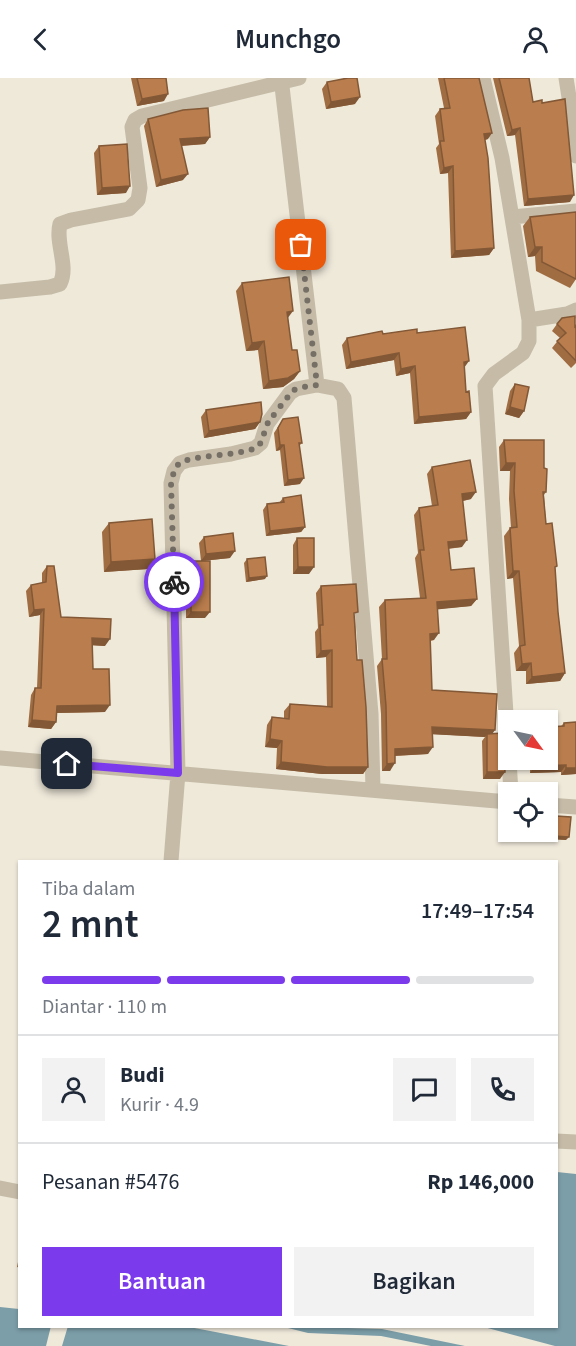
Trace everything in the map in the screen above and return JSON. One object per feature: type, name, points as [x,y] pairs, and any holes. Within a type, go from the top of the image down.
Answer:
[{"type":"street","points":[[0,292],[60,284],[63,276],[57,234],[60,224],[129,209],[138,201],[140,188],[132,127],[135,120],[142,116],[282,80],[299,78]]},
{"type":"street","points":[[483,78],[502,158],[529,320],[529,341],[523,353],[494,374],[485,386],[484,402],[510,782]]},
{"type":"street","points":[[566,78],[576,156]]},
{"type":"street","points":[[282,80],[317,385]]},
{"type":"street","points":[[512,217],[576,212]]},
{"type":"street","points":[[529,320],[567,314],[576,310]]},
{"type":"street","points":[[171,860],[165,772],[171,483],[174,471],[180,463],[189,460],[255,448],[261,443],[267,424],[290,393],[296,389],[317,385],[338,389],[344,398],[371,714],[373,789]]},
{"type":"street","points":[[0,758],[498,801]]},
{"type":"street","points":[[558,806],[576,807]]},
{"type":"street","points":[[558,1141],[576,1142]]},
{"type":"street","points":[[0,1188],[18,1192]]},
{"type":"water","points":[[558,1172],[576,1174],[576,1346],[555,1346],[488,1328],[558,1328]]},
{"type":"water","points":[[0,1307],[18,1309],[18,1328],[50,1328],[46,1346],[0,1346]]},
{"type":"water","points":[[67,1328],[194,1328],[289,1346],[62,1346]]},
{"type":"water","points":[[288,1328],[382,1329],[465,1346],[431,1346],[381,1336],[308,1333]]},
{"type":"building","points":[[137,78],[166,78],[168,94],[142,99]]},
{"type":"building","points":[[357,78],[360,97],[331,102],[327,82]]},
{"type":"building","points":[[444,78],[479,78],[492,133],[484,134],[488,158],[494,248],[455,251],[453,166],[444,168],[440,141],[444,141],[440,109],[450,108]]},
{"type":"building","points":[[499,78],[529,78],[533,102],[542,100],[542,103],[565,99],[574,195],[528,199],[520,128],[512,130]]},
{"type":"building","points":[[208,108],[210,137],[180,139],[188,174],[161,180],[148,119],[183,110]]},
{"type":"building","points":[[127,144],[130,186],[102,188],[99,146]]},
{"type":"building","points":[[576,212],[576,279],[542,262],[542,247],[535,247],[530,217]]},
{"type":"building","points":[[289,277],[293,311],[287,312],[292,350],[297,350],[300,371],[288,378],[269,381],[264,341],[252,343],[242,283]]},
{"type":"building","points":[[575,316],[576,361],[557,341],[566,333],[557,324],[562,318]]},
{"type":"building","points":[[465,327],[469,361],[464,362],[466,392],[469,391],[471,412],[419,417],[415,366],[401,369],[399,353],[351,362],[347,338],[382,331],[383,334],[417,329],[417,333]]},
{"type":"building","points":[[515,384],[529,387],[524,411],[510,407]]},
{"type":"building","points":[[261,402],[260,422],[209,431],[206,410]]},
{"type":"building","points":[[298,417],[304,478],[288,480],[284,445],[280,445],[278,428],[283,419]]},
{"type":"building","points":[[504,440],[544,440],[544,468],[547,469],[546,492],[543,492],[546,524],[552,523],[565,673],[532,677],[531,663],[522,664],[520,646],[525,645],[519,571],[513,571],[510,528],[517,527],[514,491],[515,463],[506,463]]},
{"type":"building","points":[[470,460],[476,492],[462,494],[467,540],[448,542],[451,570],[474,568],[477,599],[437,602],[439,633],[430,634],[432,690],[497,694],[495,730],[432,727],[433,747],[395,749],[395,763],[387,764],[382,659],[387,659],[385,600],[426,598],[420,550],[424,550],[419,508],[438,505],[432,467]]},
{"type":"building","points":[[301,495],[305,527],[270,531],[267,504],[284,502],[283,498]]},
{"type":"building","points":[[152,519],[155,559],[111,562],[109,523]]},
{"type":"building","points":[[233,533],[235,551],[206,554],[204,537]]},
{"type":"building","points":[[297,538],[314,538],[314,567],[298,567]]},
{"type":"building","points":[[265,557],[267,576],[249,578],[247,559]]},
{"type":"building","points":[[191,561],[210,561],[210,612],[191,612]]},
{"type":"building","points":[[47,566],[54,566],[61,617],[111,619],[110,639],[92,638],[93,669],[109,669],[110,705],[57,706],[56,722],[32,720],[35,688],[41,688],[44,609],[34,610],[31,585],[46,582]]},
{"type":"building","points":[[356,584],[358,612],[354,613],[357,660],[362,660],[368,767],[327,767],[281,762],[282,741],[270,739],[272,717],[289,719],[290,704],[332,707],[332,650],[321,651],[320,625],[323,625],[321,586]]},
{"type":"building","points":[[576,722],[576,768],[558,765],[558,726],[564,726],[564,723]]},
{"type":"building","points":[[498,733],[498,770],[505,770],[505,772],[487,772],[487,734]]},
{"type":"building","points":[[558,816],[571,817],[569,837],[558,836]]},
{"type":"way so far","points":[[174,582],[171,483],[174,471],[180,463],[189,460],[255,448],[261,443],[267,424],[290,393],[296,389],[317,385],[301,245]]},
{"type":"route","points":[[67,764],[178,773],[174,582]]}]
